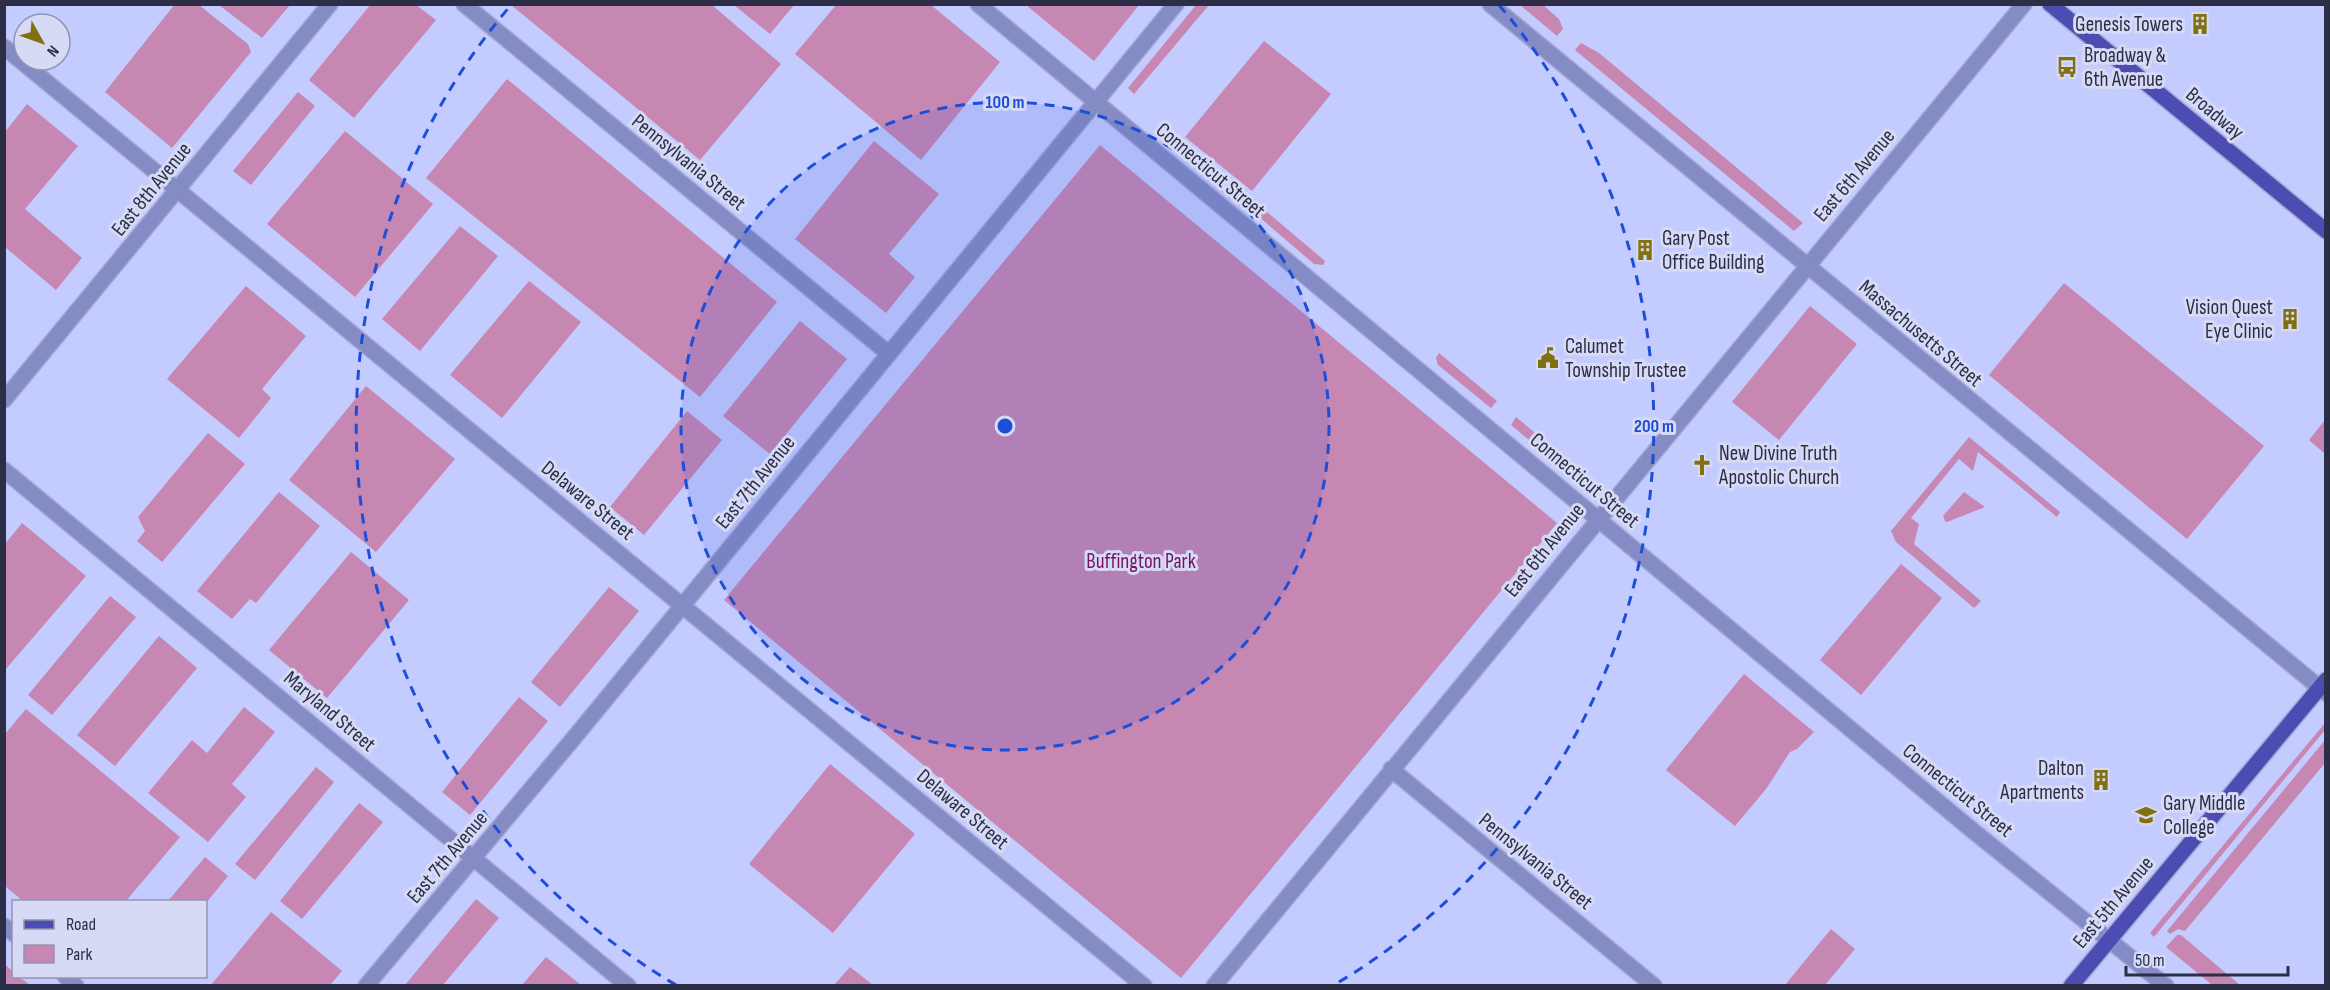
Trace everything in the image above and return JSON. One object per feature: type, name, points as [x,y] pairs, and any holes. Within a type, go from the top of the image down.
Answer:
[{"type":"main road","name":"Broadway","points":[[2050,4],[2325,231]]},
{"type":"main road","name":"East 5th Avenue","points":[[2071,986],[2323,687]]},
{"type":"street","name":"East 8th Avenue","points":[[4,400],[330,4]]},
{"type":"street","name":"Pennsylvania Street","points":[[464,4],[888,352]]},
{"type":"street","name":"Connecticut Street","points":[[978,4],[1963,822],[2166,986]]},
{"type":"street","name":"East 7th Avenue","points":[[366,986],[1176,4]]},
{"type":"street","name":"Massachusetts Street","points":[[1490,4],[2323,687]]},
{"type":"street","name":"East 6th Avenue","points":[[1214,986],[1806,265],[2024,4]]},
{"type":"street","name":"Delaware Street","points":[[4,47],[1144,986]]},
{"type":"street","name":"Maryland Street","points":[[4,470],[628,986]]},
{"type":"street","name":"Pennsylvania Street","points":[[1391,769],[1654,986]]},
{"type":"green space","points":[[175,4],[199,5],[248,44],[251,52],[172,148],[105,92]]},
{"type":"green space","points":[[371,4],[416,5],[436,20],[354,118],[309,80]]},
{"type":"green space","points":[[219,5],[290,5],[262,38]]},
{"type":"green space","points":[[511,5],[712,5],[781,64],[700,160]]},
{"type":"green space","points":[[734,5],[794,5],[770,34]]},
{"type":"green space","points":[[836,5],[931,5],[1000,62],[921,160],[795,54]]},
{"type":"green space","points":[[1026,5],[1139,5],[1094,61]]},
{"type":"green space","points":[[1196,5],[1209,5],[1134,94],[1128,88]]},
{"type":"green space","points":[[1520,5],[1543,5],[1559,19],[1563,29],[1557,36]]},
{"type":"green space","points":[[1264,41],[1331,94],[1252,191],[1185,137]]},
{"type":"green space","points":[[1581,43],[1599,53],[1803,223],[1794,231],[1575,50]]},
{"type":"green space","points":[[507,79],[777,302],[700,397],[426,178]]},
{"type":"green space","points":[[298,92],[315,106],[251,185],[233,171]]},
{"type":"green space","points":[[27,104],[78,146],[25,209],[82,258],[56,290],[5,247],[5,132]]},
{"type":"green space","points":[[345,131],[433,204],[355,297],[267,224]]},
{"type":"green space","points":[[874,141],[939,194],[889,254],[915,277],[886,313],[795,239]]},
{"type":"green space","name":"Buffington Park","points":[[1100,145],[1557,523],[1181,978],[724,600]]},
{"type":"green space","points":[[1235,185],[1325,261],[1323,265],[1314,264],[1229,191]]},
{"type":"green space","points":[[460,226],[498,256],[420,351],[382,319]]},
{"type":"green space","points":[[529,281],[581,322],[502,418],[450,375]]},
{"type":"green space","points":[[2064,283],[2264,446],[2187,539],[1989,375]]},
{"type":"green space","points":[[246,286],[306,336],[262,389],[271,398],[239,438],[167,379]]},
{"type":"green space","points":[[1810,306],[1857,344],[1779,440],[1732,402]]},
{"type":"green space","points":[[800,321],[847,359],[770,454],[723,416]]},
{"type":"green space","points":[[1439,353],[1497,401],[1491,408],[1438,365],[1436,358]]},
{"type":"green space","points":[[366,386],[455,459],[376,552],[289,480]]},
{"type":"green space","points":[[687,411],[722,440],[644,535],[610,507]]},
{"type":"green space","points":[[1516,417],[1592,480],[1586,487],[1511,425]]},
{"type":"green space","points":[[2325,420],[2325,454],[2309,440]]},
{"type":"green space","points":[[208,433],[245,464],[162,562],[137,541],[145,531],[138,517]]},
{"type":"green space","points":[[1969,437],[2060,512],[2057,517],[1978,452],[1973,471],[1959,459],[1911,518],[1919,524],[1914,544],[1981,601],[1974,608],[1896,542],[1891,531]]},
{"type":"green space","points":[[279,492],[320,526],[256,603],[250,599],[232,619],[197,591]]},
{"type":"green space","points":[[1964,492],[1985,507],[1945,521],[1943,516]]},
{"type":"green space","points":[[22,523],[86,576],[5,670],[5,544]]},
{"type":"green space","points":[[351,552],[409,600],[327,698],[269,650]]},
{"type":"green space","points":[[1901,564],[1942,598],[1861,695],[1820,660]]},
{"type":"green space","points":[[609,587],[639,611],[560,707],[531,682]]},
{"type":"green space","points":[[110,596],[136,617],[52,715],[28,695]]},
{"type":"green space","points":[[159,636],[197,668],[115,766],[77,735]]},
{"type":"green space","points":[[1744,674],[1814,732],[1797,749],[1790,752],[1766,789],[1735,826],[1666,770]]},
{"type":"green space","points":[[519,697],[548,721],[470,815],[442,792]]},
{"type":"green space","points":[[244,707],[275,732],[232,784],[246,797],[208,842],[148,793],[192,740],[207,753]]},
{"type":"green space","points":[[26,709],[180,837],[127,900],[22,900],[5,886],[5,734]]},
{"type":"green space","points":[[2325,723],[2325,730],[2154,937],[2150,933]]},
{"type":"green space","points":[[2325,740],[2325,763],[2185,931],[2178,929],[2170,934],[2167,931]]},
{"type":"green space","points":[[830,764],[915,834],[833,933],[749,864]]},
{"type":"green space","points":[[316,767],[334,782],[255,880],[235,864]]},
{"type":"green space","points":[[359,803],[383,822],[302,919],[280,901]]},
{"type":"green space","points":[[205,857],[228,876],[207,902],[169,900]]},
{"type":"green space","points":[[476,899],[499,918],[443,985],[405,985]]},
{"type":"green space","points":[[271,912],[342,971],[330,985],[211,985]]},
{"type":"green space","points":[[1831,929],[1855,949],[1825,985],[1785,985]]},
{"type":"green space","points":[[2177,935],[2181,935],[2240,985],[2212,985],[2166,947]]},
{"type":"green space","points":[[546,957],[581,985],[522,985]]},
{"type":"green space","points":[[5,964],[12,971],[12,978],[20,978],[30,985],[5,985]]},
{"type":"green space","points":[[850,967],[873,985],[834,985]]},
{"type":"place","name":"Genesis Towers","points":[[2200,24]]},
{"type":"place","name":"Broadway & 6th Avenue","points":[[2067,67]]},
{"type":"place","name":"Gary Post Office Building","points":[[1645,250]]},
{"type":"place","name":"Vision Quest Eye Clinic","points":[[2290,319]]},
{"type":"place","name":"Calumet Township Trustee","points":[[1548,358]]},
{"type":"place","name":"New Divine Truth Apostolic Church","points":[[1702,465]]},
{"type":"place","name":"Dalton Apartments","points":[[2101,780]]},
{"type":"place","name":"Gary Middle College","points":[[2146,815]]}]
